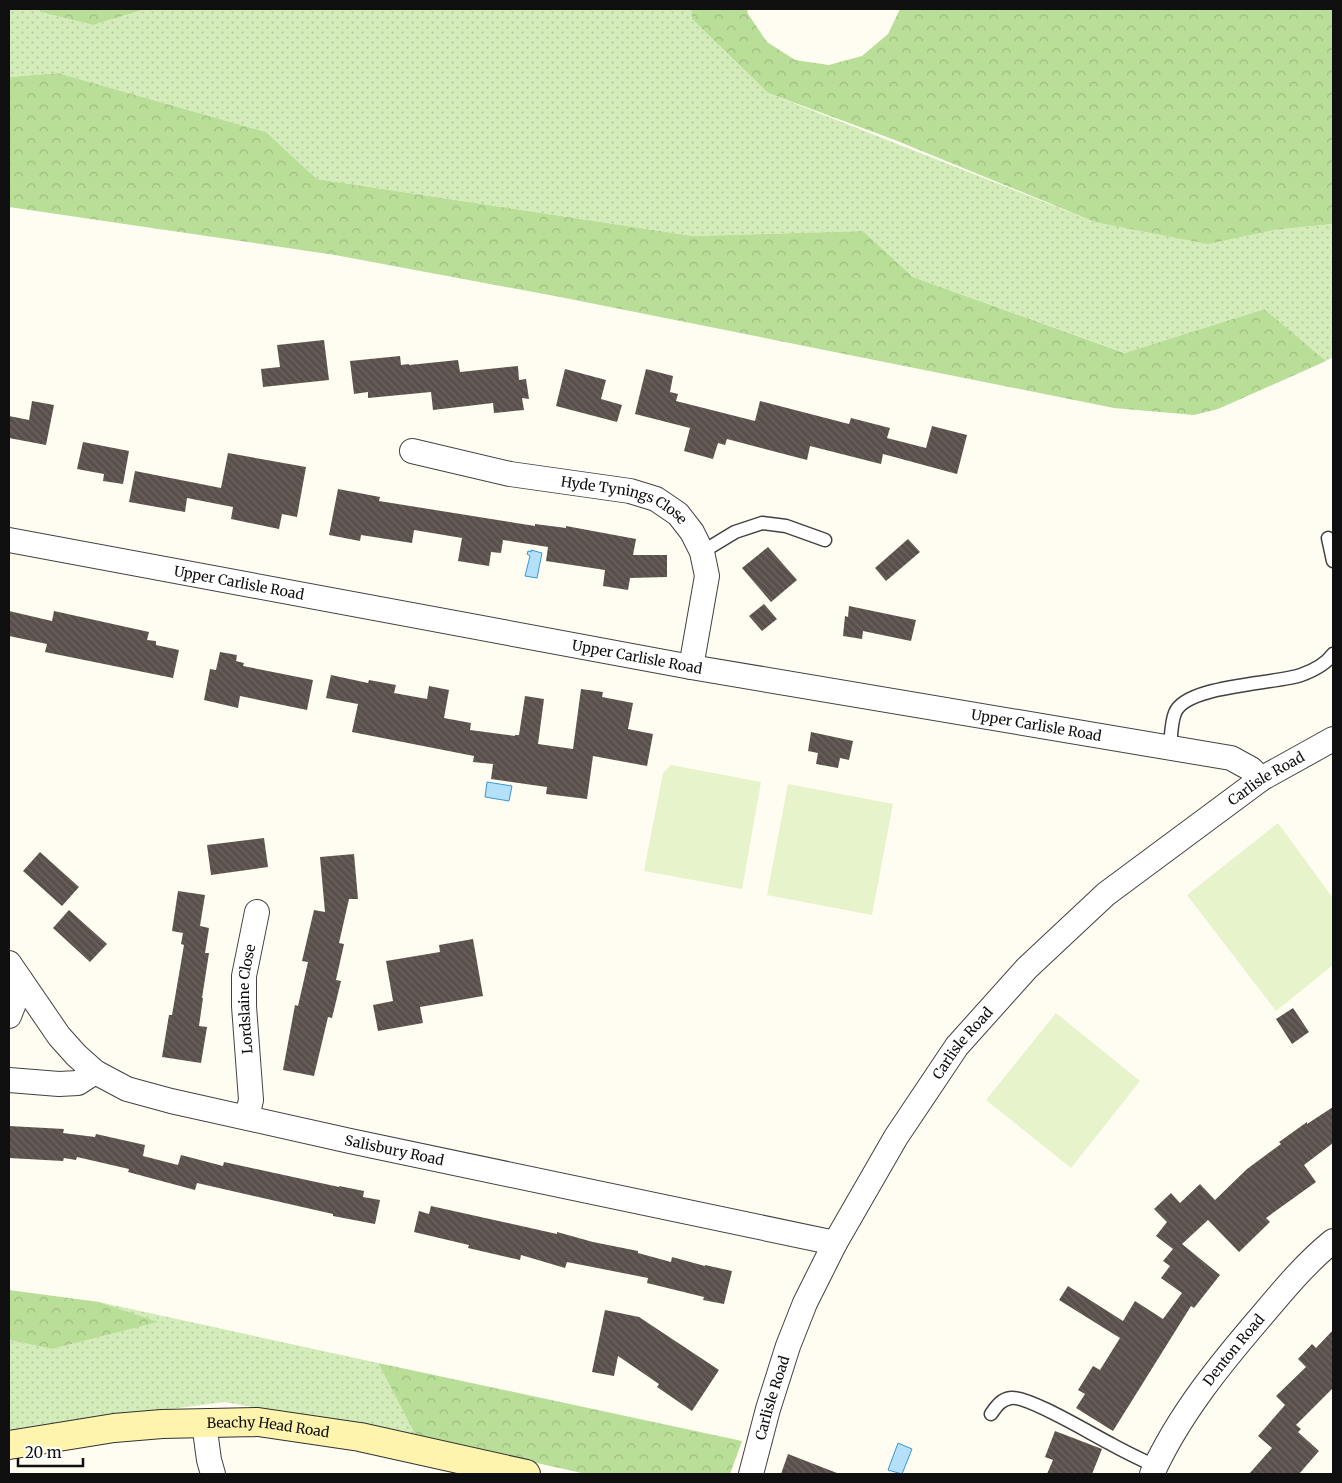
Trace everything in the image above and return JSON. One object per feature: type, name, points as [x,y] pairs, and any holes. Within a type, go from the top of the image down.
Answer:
[{"type":"street","name":"Hyde Tynings Close","points":[[412,451],[510,474],[630,491],[656,499],[678,514],[692,532],[702,552],[707,576],[691,667]]},
{"type":"street","name":"Upper Carlisle Road","points":[[9,540],[691,667],[1231,758],[1251,768],[1261,779]]},
{"type":"street","name":"Carlisle Road","points":[[752,1474],[768,1409],[788,1346],[806,1303],[835,1243],[896,1137],[957,1046],[1027,968],[1106,894],[1261,779],[1333,738]]},
{"type":"street","name":"Lordslaine Close","points":[[247,1117],[251,1100],[244,1006],[244,976],[257,912]]},
{"type":"street","name":"Salisbury Road","points":[[15,972],[59,1036],[76,1056],[95,1072],[127,1089],[350,1141],[835,1243]]},
{"type":"street","points":[[9,1016],[13,1006],[15,972]]},
{"type":"street","points":[[9,1080],[58,1084],[78,1083],[95,1072]]},
{"type":"street","name":"Denton Road","points":[[1153,1470],[1170,1438],[1200,1393],[1242,1339],[1281,1293],[1333,1241]]},
{"type":"street","name":"Beachy Head Road","points":[[9,1445],[114,1428],[258,1422],[360,1437],[526,1474]]},
{"type":"street","points":[[204,1423],[209,1460],[213,1474]]},
{"type":"lane","points":[[702,552],[735,532],[762,523],[786,526],[825,540]]},
{"type":"lane","points":[[1328,538],[1333,561]]},
{"type":"lane","points":[[1170,748],[1175,712],[1188,699],[1232,686],[1301,675],[1328,661],[1333,654]]},
{"type":"lane","points":[[991,1414],[999,1403],[1010,1398],[1020,1398],[1072,1422],[1133,1456],[1153,1470]]},
{"type":"green space","points":[[9,9],[39,9],[40,12],[93,25],[146,9],[691,9],[692,19],[768,93],[1095,222],[1273,230],[1333,224],[1333,357],[1326,361],[1263,309],[1126,353],[913,277],[863,231],[693,236],[317,179],[266,132],[58,73],[9,77]]},
{"type":"green space","points":[[39,9],[146,9],[93,25],[40,12]]},
{"type":"green space","points":[[691,9],[747,9],[748,14],[767,42],[795,60],[829,65],[862,56],[888,34],[900,9],[1333,9],[1333,224],[1273,230],[1208,244],[1095,222],[895,140],[768,93],[692,19]]},
{"type":"green space","points":[[58,73],[266,132],[317,179],[693,236],[863,231],[913,277],[1125,353],[1264,309],[1326,361],[1218,409],[1194,415],[1114,408],[560,297],[335,255],[9,207],[9,77]]},
{"type":"green space","points":[[671,765],[761,782],[742,889],[644,871],[663,773]]},
{"type":"green space","points":[[788,784],[893,804],[872,915],[767,895]]},
{"type":"green space","points":[[1278,823],[1333,898],[1333,965],[1276,1011],[1187,895]]},
{"type":"green space","points":[[1056,1013],[1140,1081],[1071,1168],[986,1100]]},
{"type":"green space","points":[[9,1290],[99,1302],[158,1322],[52,1349],[9,1340]]},
{"type":"green space","points":[[99,1302],[378,1363],[416,1436],[224,1402],[81,1421],[9,1434],[9,1340],[52,1349],[157,1322]]},
{"type":"green space","points":[[378,1363],[742,1441],[730,1474],[586,1474],[416,1436]]},
{"type":"water","points":[[531,550],[542,553],[537,578],[525,576],[530,556],[527,554]]},
{"type":"water","points":[[487,782],[512,786],[509,801],[485,797]]},
{"type":"water","points":[[898,1443],[912,1449],[902,1474],[888,1470]]},
{"type":"building","points":[[324,340],[329,380],[263,387],[261,369],[280,367],[277,345]]},
{"type":"building","points":[[400,356],[401,365],[458,360],[460,372],[518,366],[519,380],[526,379],[529,399],[522,398],[524,410],[494,413],[493,403],[433,410],[431,392],[368,398],[368,392],[354,394],[350,361]]},
{"type":"building","points":[[565,369],[606,380],[601,399],[622,405],[617,422],[556,406]]},
{"type":"building","points":[[646,369],[673,376],[670,392],[678,394],[676,401],[755,421],[760,401],[849,424],[851,418],[890,428],[887,438],[926,448],[932,426],[967,435],[957,474],[883,454],[881,464],[810,446],[807,460],[727,439],[725,445],[718,443],[713,459],[684,451],[690,428],[635,414]]},
{"type":"building","points":[[32,401],[54,405],[46,445],[9,438],[9,416],[29,420]]},
{"type":"building","points":[[83,442],[129,451],[123,484],[103,481],[104,474],[77,469]]},
{"type":"building","points":[[228,453],[306,467],[297,517],[282,514],[279,529],[231,519],[233,507],[187,498],[185,512],[129,502],[135,471],[221,488]]},
{"type":"building","points":[[338,489],[380,497],[379,501],[535,526],[535,524],[566,528],[566,526],[636,539],[633,555],[667,555],[667,577],[630,578],[628,590],[603,586],[605,570],[546,561],[548,547],[503,540],[501,553],[491,552],[489,566],[458,561],[462,538],[414,530],[412,543],[361,535],[360,541],[329,535]]},
{"type":"building","points":[[908,539],[920,552],[886,581],[875,568]]},
{"type":"building","points":[[768,547],[797,580],[771,602],[742,568]]},
{"type":"building","points":[[764,604],[777,619],[762,631],[749,616]]},
{"type":"building","points":[[849,606],[916,620],[911,641],[863,631],[862,639],[843,636],[845,616],[848,617]]},
{"type":"building","points":[[9,611],[52,621],[54,611],[149,632],[147,640],[156,641],[156,645],[179,650],[173,678],[45,652],[47,644],[9,636]]},
{"type":"building","points":[[220,652],[237,655],[236,661],[244,663],[243,666],[313,680],[307,710],[240,696],[238,708],[204,700],[210,669],[216,670]]},
{"type":"building","points":[[331,675],[368,683],[369,680],[396,685],[394,693],[427,699],[429,686],[449,690],[444,718],[471,723],[470,730],[515,736],[519,735],[525,696],[544,699],[538,744],[573,749],[581,689],[603,692],[602,697],[633,703],[628,729],[653,734],[647,766],[593,756],[587,799],[546,794],[547,787],[491,779],[493,764],[473,762],[474,756],[352,732],[358,704],[326,698]]},
{"type":"building","points":[[811,732],[853,741],[849,760],[840,758],[838,768],[816,764],[818,753],[808,751]]},
{"type":"building","points":[[264,838],[268,867],[211,875],[207,845]]},
{"type":"building","points":[[40,852],[79,887],[62,906],[23,871]]},
{"type":"building","points":[[354,854],[358,899],[349,899],[339,943],[344,944],[336,980],[341,981],[332,1018],[328,1017],[314,1076],[283,1070],[295,1005],[298,1006],[308,962],[302,961],[314,910],[325,912],[320,857]]},
{"type":"building","points":[[178,891],[205,895],[200,926],[209,928],[205,953],[209,953],[199,1026],[207,1027],[201,1063],[162,1057],[169,1015],[172,1015],[184,945],[181,944],[183,933],[172,931]]},
{"type":"building","points":[[69,910],[107,944],[90,962],[53,928]]},
{"type":"building","points":[[473,939],[483,996],[420,1007],[423,1023],[378,1031],[373,1005],[393,1001],[386,961],[440,952],[439,945]]},
{"type":"building","points":[[1293,1008],[1309,1032],[1292,1044],[1276,1019]]},
{"type":"building","points":[[1333,1107],[1333,1143],[1304,1165],[1316,1182],[1266,1218],[1270,1222],[1239,1252],[1208,1220],[1182,1244],[1220,1275],[1194,1308],[1191,1306],[1113,1431],[1076,1408],[1085,1394],[1078,1390],[1093,1366],[1100,1370],[1120,1338],[1059,1300],[1068,1286],[1123,1321],[1135,1301],[1163,1319],[1182,1293],[1161,1278],[1170,1266],[1163,1261],[1173,1249],[1156,1236],[1167,1222],[1154,1209],[1171,1193],[1180,1203],[1200,1184],[1215,1200],[1247,1169],[1281,1144],[1279,1142],[1307,1122],[1307,1124]]},
{"type":"building","points":[[9,1126],[64,1129],[63,1133],[95,1137],[96,1134],[145,1145],[143,1156],[178,1165],[181,1155],[223,1166],[224,1162],[364,1191],[363,1197],[380,1200],[375,1224],[333,1216],[333,1214],[197,1183],[195,1190],[128,1172],[129,1169],[77,1157],[76,1160],[64,1158],[63,1161],[9,1158]]},
{"type":"building","points":[[431,1206],[557,1234],[557,1232],[593,1242],[638,1251],[638,1253],[671,1262],[672,1257],[732,1271],[724,1304],[703,1300],[704,1297],[647,1283],[648,1278],[567,1262],[565,1268],[521,1255],[520,1260],[468,1248],[469,1245],[414,1232],[419,1211],[429,1214]]},
{"type":"building","points":[[605,1310],[639,1317],[719,1370],[692,1411],[657,1387],[659,1384],[618,1356],[614,1376],[592,1372]]},
{"type":"building","points":[[1333,1330],[1333,1388],[1296,1425],[1301,1429],[1298,1432],[1319,1451],[1299,1474],[1249,1474],[1272,1448],[1258,1436],[1285,1405],[1276,1396],[1306,1367],[1298,1359],[1312,1344],[1316,1348]]},
{"type":"building","points":[[1055,1431],[1102,1449],[1092,1474],[1047,1474],[1053,1460],[1045,1457]]},
{"type":"building","points":[[788,1454],[837,1473],[781,1474]]}]
